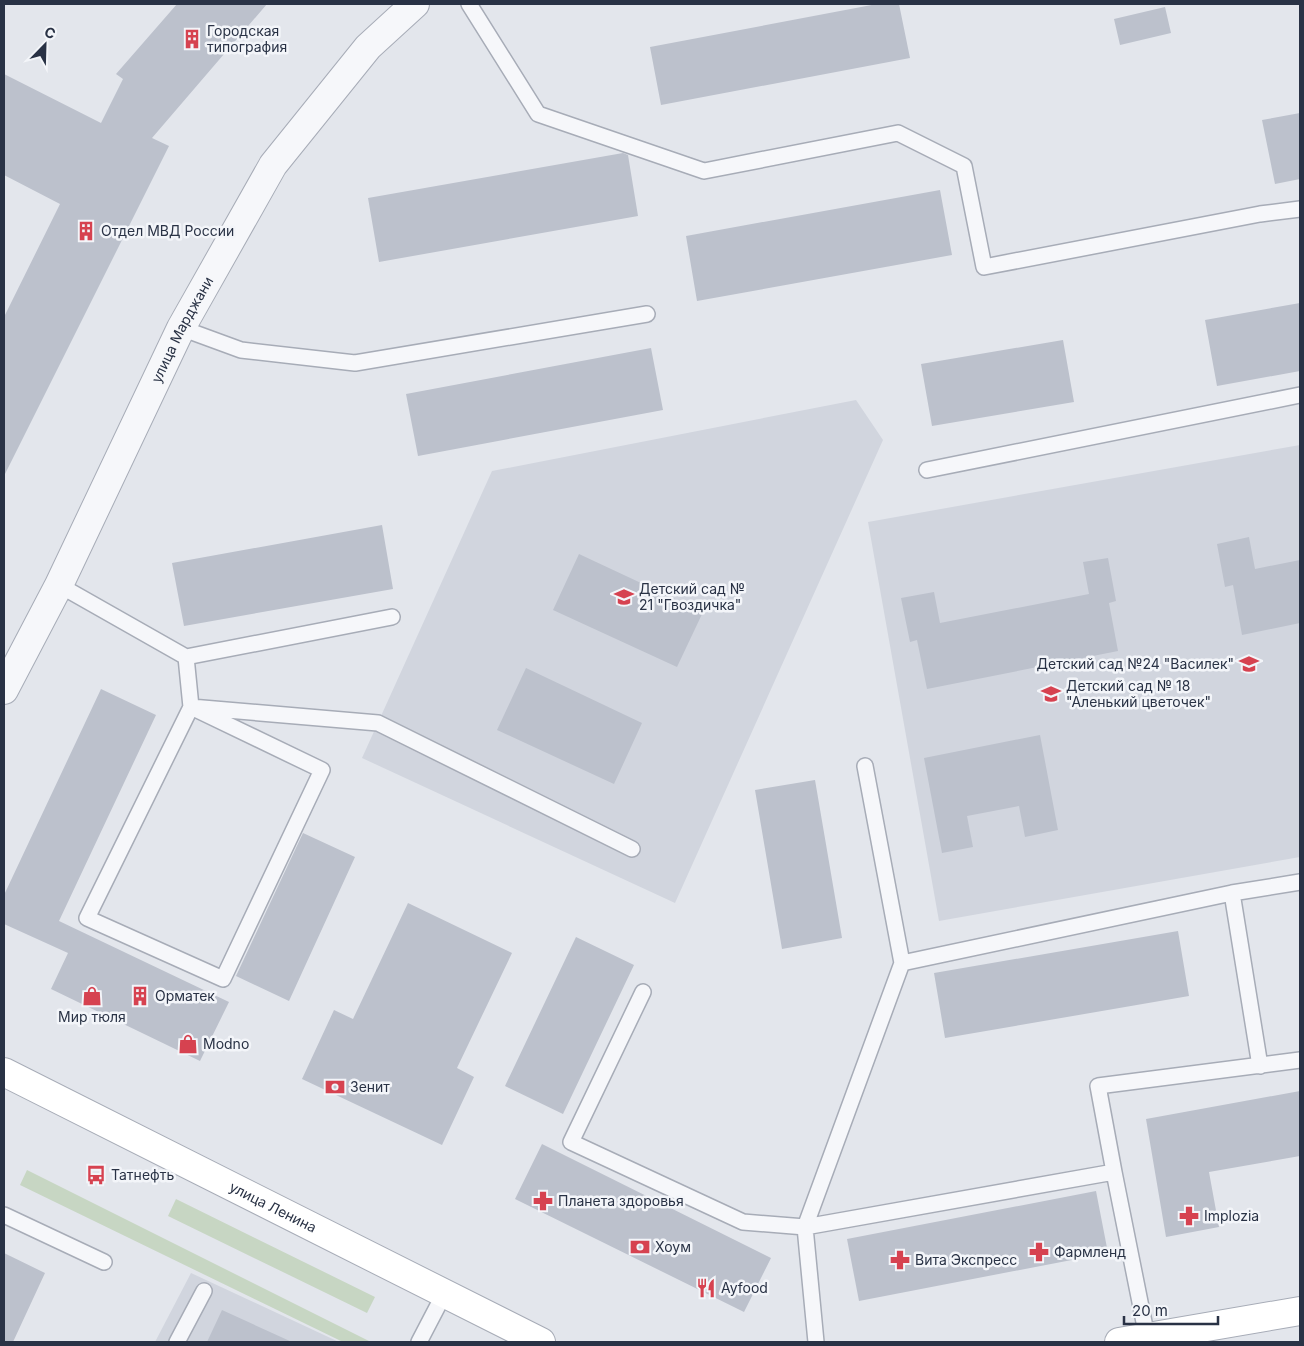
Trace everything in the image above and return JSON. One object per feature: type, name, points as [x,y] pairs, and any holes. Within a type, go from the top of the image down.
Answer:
[{"type":"main road","name":"улица Ленина","points":[[4,1072],[541,1342]]},
{"type":"main road","points":[[1119,1342],[1300,1311]]},
{"type":"street","name":"улица Марджани","points":[[4,690],[59,585],[181,328],[273,165],[368,48],[415,4]]},
{"type":"lane","points":[[469,4],[538,114],[704,172],[898,133],[964,166],[984,267],[1260,214],[1300,209]]},
{"type":"lane","points":[[181,328],[241,350],[355,364],[647,314]]},
{"type":"lane","points":[[927,470],[1300,395]]},
{"type":"lane","points":[[59,585],[186,657],[392,617]]},
{"type":"lane","points":[[186,657],[191,707],[87,918],[223,979],[322,770],[191,707]]},
{"type":"lane","points":[[191,707],[378,723],[632,849]]},
{"type":"lane","points":[[816,1342],[805,1227],[902,963],[865,766]]},
{"type":"lane","points":[[902,963],[1232,893],[1300,882]]},
{"type":"lane","points":[[1232,893],[1260,1066]]},
{"type":"lane","points":[[643,992],[571,1142],[743,1222],[805,1227],[1114,1172]]},
{"type":"lane","points":[[1147,1337],[1098,1086],[1300,1060]]},
{"type":"lane","points":[[4,1215],[104,1262]]},
{"type":"lane","points":[[177,1342],[204,1291]]},
{"type":"lane","points":[[419,1342],[444,1294]]},
{"type":"shaded area","name":"Детский сад № 21 \"Гвоздичка\"","points":[[856,400],[883,440],[675,903],[362,758],[492,471]]},
{"type":"shaded area","name":"Детский сад № 18 \"Аленький цветочек\"","points":[[1300,445],[1300,857],[939,921],[868,522]]},
{"type":"shaded area","points":[[191,1273],[339,1342],[155,1342]]},
{"type":"green space","points":[[27,1170],[371,1342],[343,1342],[20,1185]]},
{"type":"green space","points":[[176,1199],[375,1297],[367,1313],[168,1216]]},
{"type":"building","points":[[177,4],[267,4],[152,138],[169,146],[4,476],[4,317],[60,204],[4,175],[4,74],[101,123],[123,79],[116,74]]},
{"type":"building","points":[[877,4],[899,4],[910,58],[661,105],[650,47]]},
{"type":"building","points":[[1165,7],[1171,33],[1120,45],[1114,19]]},
{"type":"building","points":[[1300,113],[1300,179],[1275,184],[1262,120]]},
{"type":"building","points":[[623,153],[628,155],[638,216],[379,262],[368,198]]},
{"type":"building","points":[[940,190],[952,255],[697,301],[686,236]]},
{"type":"building","points":[[1300,303],[1300,371],[1217,386],[1205,320]]},
{"type":"building","points":[[1063,340],[1074,402],[932,426],[921,364]]},
{"type":"building","points":[[651,348],[663,410],[418,456],[406,394]]},
{"type":"building","points":[[382,525],[393,589],[184,626],[172,563]]},
{"type":"building","points":[[1249,537],[1255,569],[1300,560],[1300,623],[1242,635],[1233,585],[1225,587],[1217,544]]},
{"type":"building","points":[[579,554],[703,612],[677,667],[553,610]]},
{"type":"building","points":[[1108,558],[1116,601],[1109,603],[1118,651],[927,689],[917,640],[910,642],[901,598],[934,592],[940,623],[1089,594],[1083,562]]},
{"type":"building","points":[[526,668],[642,723],[614,784],[497,730]]},
{"type":"building","points":[[101,689],[156,715],[59,921],[229,1002],[200,1061],[51,989],[68,953],[4,924],[4,895]]},
{"type":"building","points":[[1040,735],[1058,830],[1025,837],[1019,806],[967,816],[973,847],[942,853],[924,758]]},
{"type":"building","points":[[815,780],[842,938],[782,949],[755,790]]},
{"type":"building","points":[[303,833],[355,857],[289,1001],[236,976]]},
{"type":"building","points":[[408,903],[512,953],[457,1068],[474,1077],[442,1145],[302,1079],[334,1010],[353,1019]]},
{"type":"building","points":[[1178,931],[1189,996],[945,1038],[934,973]]},
{"type":"building","points":[[576,937],[634,965],[563,1114],[505,1086]]},
{"type":"building","points":[[1300,1091],[1300,1156],[1209,1172],[1219,1227],[1166,1237],[1146,1119]]},
{"type":"building","points":[[542,1144],[771,1258],[744,1312],[515,1199]]},
{"type":"building","points":[[1096,1191],[1108,1253],[859,1301],[847,1239]]},
{"type":"building","points":[[4,1253],[45,1273],[13,1342],[4,1342]]},
{"type":"building","points":[[222,1310],[292,1342],[207,1342]]},
{"type":"place","name":"Городская типография","points":[[192,39]]},
{"type":"place","name":"Отдел МВД России","points":[[86,231]]},
{"type":"place","name":"Детский сад № 21 \"Гвоздичка\"","points":[[624,597]]},
{"type":"place","name":"Детский сад №24 \"Василек\"","points":[[1249,664]]},
{"type":"place","name":"Детский сад № 18 \"Аленький цветочек\"","points":[[1051,694]]},
{"type":"place","name":"Мир тюля","points":[[92,996]]},
{"type":"place","name":"Орматек","points":[[140,996]]},
{"type":"place","name":"Modno","points":[[188,1044]]},
{"type":"place","name":"Зенит","points":[[335,1087]]},
{"type":"place","name":"Татнефть","points":[[96,1175]]},
{"type":"place","name":"Планета здоровья","points":[[543,1201]]},
{"type":"place","name":"Implozia","points":[[1189,1216]]},
{"type":"place","name":"Хоум","points":[[640,1247]]},
{"type":"place","name":"Фармленд","points":[[1039,1252]]},
{"type":"place","name":"Вита Экспресс","points":[[900,1260]]},
{"type":"place","name":"Ayfood","points":[[706,1288]]}]
